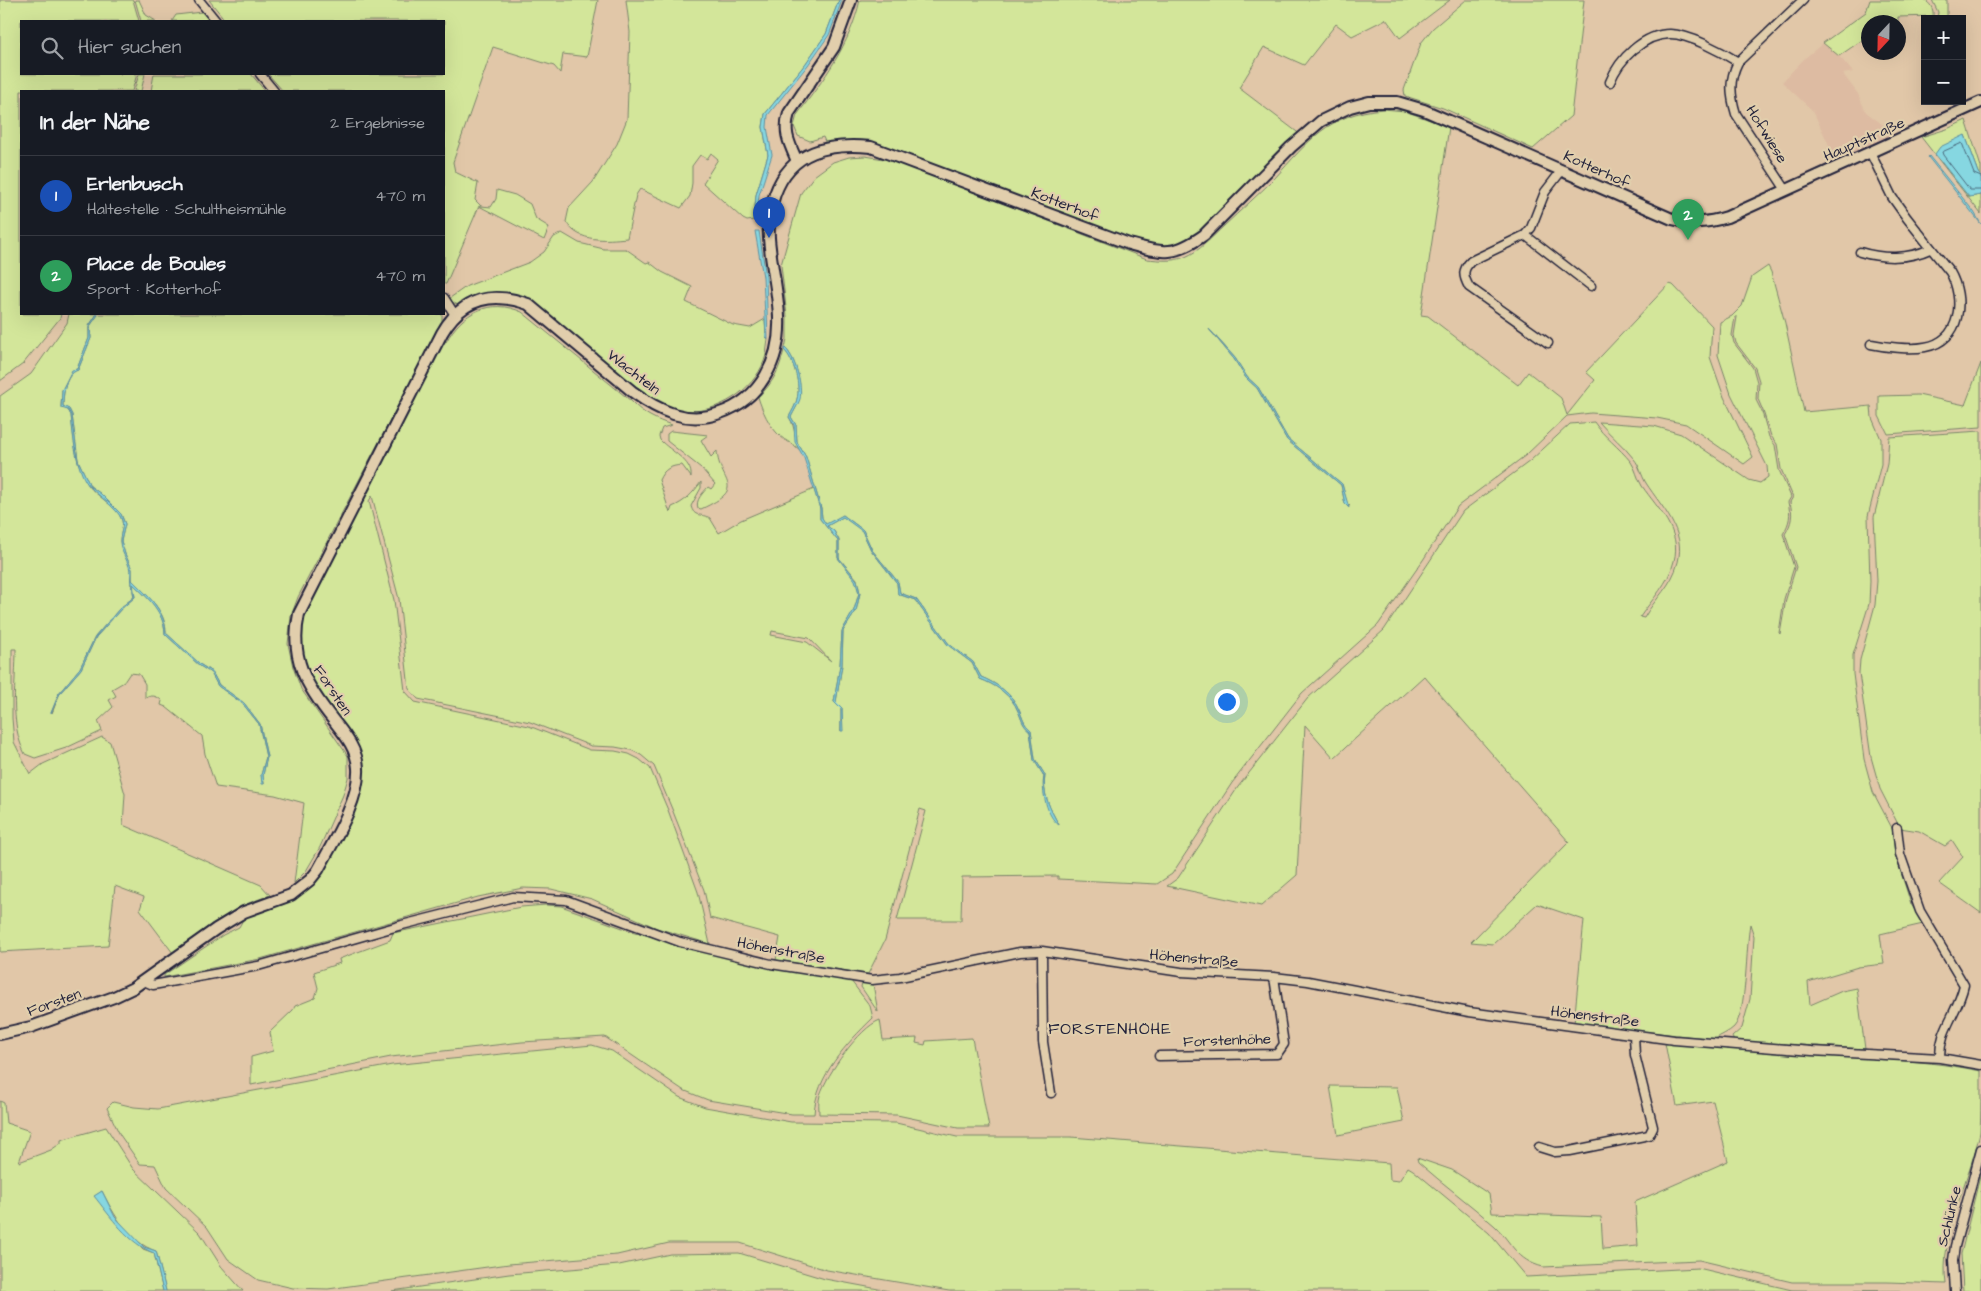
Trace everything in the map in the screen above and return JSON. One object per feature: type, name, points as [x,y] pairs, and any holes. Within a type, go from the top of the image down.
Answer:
[{"type":"street","points":[[199,0],[215,20]]},
{"type":"street","points":[[796,161],[787,138],[785,124],[787,118],[834,47],[851,0]]},
{"type":"street","name":"Hofwiese","points":[[1786,190],[1736,114],[1730,85],[1732,73],[1738,62],[1803,0]]},
{"type":"street","points":[[1610,82],[1615,69],[1626,56],[1640,45],[1662,35],[1687,37],[1738,62]]},
{"type":"street","points":[[261,75],[273,90]]},
{"type":"street","name":"Kotterhof","points":[[796,161],[806,154],[826,148],[853,145],[871,146],[1129,244],[1156,252],[1173,252],[1189,246],[1204,235],[1320,120],[1350,107],[1369,102],[1397,102],[1454,122],[1655,212],[1685,222],[1709,223],[1786,190]]},
{"type":"street","name":"Hauptstraße","points":[[1786,190],[1981,102]]},
{"type":"street","points":[[1870,152],[1892,197],[1956,282],[1959,312],[1949,332],[1942,339],[1925,347],[1871,344]]},
{"type":"street","name":"Wachteln","points":[[455,315],[471,303],[484,298],[512,298],[528,304],[651,405],[669,413],[691,418],[707,418],[723,412],[750,396],[763,382],[774,361],[778,341],[779,318],[769,238],[771,206],[779,183],[796,161]]},
{"type":"street","points":[[1548,343],[1469,287],[1464,277],[1465,268],[1471,261],[1525,235],[1531,228],[1545,192],[1562,170]]},
{"type":"street","points":[[1525,235],[1591,286]]},
{"type":"street","points":[[1860,252],[1871,256],[1906,257],[1930,249]]},
{"type":"street","points":[[445,300],[455,315]]},
{"type":"street","name":"Forsten","points":[[0,1034],[31,1027],[114,997],[144,981],[216,929],[244,912],[291,895],[301,888],[318,870],[338,833],[353,799],[358,768],[356,755],[344,732],[322,706],[302,674],[296,650],[296,624],[307,594],[442,333],[455,315]]},
{"type":"street","points":[[1896,828],[1900,854],[1920,911],[1964,985],[1956,1009],[1944,1031],[1940,1044],[1940,1058]]},
{"type":"street","name":"Höhenstraße","points":[[144,981],[153,985],[258,966],[513,897],[566,900],[680,942],[771,964],[872,980],[908,975],[1020,952],[1042,951],[1182,972],[1274,977],[1308,981],[1470,1012],[1634,1035],[1729,1045],[1940,1058],[1981,1065]]},
{"type":"street","points":[[1042,951],[1043,1042],[1051,1093]]},
{"type":"street","name":"Forstenhöhe","points":[[1159,1056],[1277,1054],[1284,1044],[1274,977]]},
{"type":"street","points":[[1539,1147],[1555,1152],[1570,1152],[1649,1135],[1653,1127],[1634,1055],[1634,1035]]},
{"type":"street","name":"Schlünke","points":[[1955,1291],[1953,1260],[1955,1246],[1981,1149]]},
{"type":"shaded area","points":[[1823,43],[1834,50],[1853,72],[1843,74],[1858,94],[1866,112],[1895,134],[1836,160],[1813,111],[1782,82],[1804,59]]},
{"type":"green space","points":[[0,0],[133,0],[139,20],[20,20],[20,75],[137,75],[132,90],[20,90],[20,315],[61,315],[23,364],[0,381]]},
{"type":"green space","points":[[135,0],[139,0],[146,15],[154,20],[141,20]]},
{"type":"green space","points":[[209,0],[598,0],[587,57],[563,54],[560,73],[554,66],[493,47],[453,162],[455,172],[478,183],[475,200],[481,206],[491,207],[496,199],[497,190],[515,195],[530,204],[536,219],[549,227],[544,240],[479,206],[445,284],[445,90],[282,90],[269,75],[445,75],[445,20],[225,20]]},
{"type":"green space","points":[[626,0],[839,0],[826,34],[806,63],[765,114],[763,127],[768,155],[756,195],[754,220],[747,221],[743,219],[703,183],[718,159],[711,153],[707,159],[700,155],[692,166],[690,196],[681,208],[640,189],[636,195],[627,238],[594,239],[585,237],[571,229],[566,222],[569,208],[593,182],[617,144],[627,119],[630,32]]},
{"type":"green space","points":[[860,0],[1450,0],[1400,38],[1386,19],[1352,36],[1336,24],[1304,65],[1264,47],[1239,88],[1301,135],[1187,245],[1157,250],[896,152],[826,144],[823,137],[810,141],[798,136],[794,126],[797,115],[826,75],[843,47],[856,16]]},
{"type":"green space","points":[[1466,0],[1584,0],[1571,116],[1533,149],[1443,108],[1405,96],[1404,90],[1421,43],[1433,28]]},
{"type":"green space","points":[[1870,0],[1924,0],[1931,6],[1933,15],[1906,17],[1906,15],[1862,15],[1866,12]]},
{"type":"green space","points":[[1932,0],[1947,0],[1947,15],[1938,15]]},
{"type":"green space","points":[[202,12],[209,20],[173,20],[176,15]]},
{"type":"green space","points":[[1861,16],[1861,41],[1839,56],[1823,43]]},
{"type":"green space","points":[[139,75],[145,75],[141,90],[134,90]]},
{"type":"green space","points":[[154,75],[252,75],[264,90],[151,90]]},
{"type":"green space","points":[[1383,109],[1405,111],[1449,127],[1421,315],[1428,316],[1518,385],[1528,372],[1561,398],[1567,415],[1595,380],[1586,372],[1669,284],[1673,285],[1712,326],[1710,357],[1724,397],[1753,457],[1744,464],[1686,424],[1657,418],[1591,413],[1567,416],[1526,455],[1458,506],[1378,625],[1302,693],[1232,783],[1172,874],[1157,884],[1058,879],[1058,876],[962,877],[961,920],[897,920],[926,811],[920,809],[885,940],[868,974],[776,960],[780,937],[710,918],[704,890],[654,766],[641,755],[631,750],[615,747],[591,746],[530,722],[418,699],[409,689],[399,599],[372,496],[369,501],[394,600],[405,691],[415,702],[529,726],[590,750],[615,751],[629,754],[650,768],[668,810],[698,892],[710,944],[657,928],[592,899],[551,889],[523,888],[478,897],[260,959],[164,977],[164,975],[223,935],[239,927],[244,918],[313,882],[323,871],[342,833],[362,766],[311,684],[299,651],[302,615],[443,340],[446,342],[460,323],[469,316],[478,310],[488,307],[510,308],[522,312],[640,410],[655,419],[672,425],[662,428],[659,436],[660,440],[685,461],[691,471],[691,477],[682,465],[668,469],[661,476],[659,480],[670,513],[672,507],[688,497],[701,482],[701,488],[691,506],[692,510],[696,514],[710,518],[719,533],[741,520],[814,489],[820,509],[820,519],[838,541],[838,558],[856,580],[859,593],[854,610],[842,631],[840,665],[834,702],[841,709],[841,731],[842,708],[836,702],[842,665],[843,631],[856,611],[860,593],[857,579],[839,558],[839,540],[834,531],[827,526],[843,517],[862,530],[871,550],[897,583],[898,594],[915,600],[948,645],[972,663],[980,679],[1002,691],[1012,700],[1024,724],[1030,731],[1034,760],[1044,776],[1043,783],[1047,802],[1059,825],[1046,795],[1045,775],[1035,759],[1031,730],[1025,723],[1013,699],[998,686],[981,677],[973,662],[949,644],[916,599],[900,593],[898,582],[872,550],[863,530],[843,515],[826,525],[822,518],[821,508],[806,457],[797,442],[796,425],[791,417],[796,408],[800,386],[795,364],[785,348],[787,316],[781,265],[801,193],[814,176],[833,162],[849,157],[865,156],[891,160],[1147,259],[1176,260],[1196,251],[1206,243],[1268,185],[1309,141],[1333,123],[1364,112]],"holes":[[[1209,329],[1235,358],[1247,377],[1258,387],[1288,439],[1342,484],[1347,503],[1350,506],[1345,504],[1341,485],[1287,440],[1257,388],[1246,378],[1234,359]],[[772,631],[809,638],[831,661],[807,642],[771,635]]]},
{"type":"green space","points":[[1966,120],[1981,167],[1981,178],[1965,135],[1969,197],[1981,195],[1981,214],[1921,137],[1947,129]]},
{"type":"green space","points":[[562,233],[579,243],[604,249],[626,249],[646,263],[649,262],[662,272],[692,287],[686,302],[733,325],[750,328],[765,319],[766,337],[768,339],[766,353],[756,377],[738,394],[716,406],[705,410],[693,411],[676,409],[649,397],[530,301],[513,295],[458,305],[452,302],[450,298],[467,286],[530,262],[544,252],[554,237]]},
{"type":"green space","points":[[1768,266],[1771,272],[1785,323],[1804,412],[1871,406],[1872,418],[1881,439],[1881,464],[1868,516],[1869,604],[1853,655],[1853,674],[1864,759],[1873,792],[1893,830],[1895,854],[1911,904],[1923,924],[1880,934],[1884,964],[1858,967],[1808,982],[1810,1005],[1842,991],[1857,988],[1865,1049],[1734,1041],[1732,1037],[1742,1028],[1750,999],[1754,936],[1750,924],[1744,994],[1738,1019],[1732,1029],[1715,1039],[1574,1024],[1584,920],[1537,904],[1493,944],[1471,942],[1569,842],[1424,676],[1334,758],[1305,725],[1297,875],[1261,906],[1167,886],[1178,878],[1238,787],[1308,698],[1384,630],[1463,511],[1530,461],[1570,424],[1594,422],[1631,462],[1642,486],[1672,530],[1676,550],[1672,569],[1664,584],[1640,617],[1644,618],[1672,578],[1678,562],[1679,540],[1671,520],[1646,483],[1636,462],[1599,422],[1654,426],[1681,434],[1749,480],[1760,483],[1768,477],[1767,466],[1731,394],[1718,355],[1720,322],[1732,316],[1742,306],[1752,277]],"holes":[[[1735,317],[1737,317],[1734,335],[1736,343],[1755,368],[1759,381],[1758,399],[1771,436],[1777,444],[1781,469],[1793,497],[1790,502],[1792,515],[1785,534],[1796,567],[1786,599],[1780,634],[1784,599],[1794,567],[1783,534],[1789,518],[1788,502],[1791,497],[1779,470],[1775,445],[1769,437],[1762,412],[1756,400],[1757,382],[1753,368],[1734,343],[1732,335]]]},
{"type":"green space","points":[[69,315],[96,315],[89,326],[89,338],[77,369],[72,371],[62,390],[61,407],[68,410],[71,415],[76,452],[78,461],[84,478],[92,490],[115,510],[121,518],[120,541],[129,566],[134,597],[120,608],[95,637],[80,668],[59,693],[52,713],[60,693],[81,669],[96,637],[121,609],[135,597],[132,583],[149,600],[162,618],[165,634],[200,666],[211,673],[218,686],[243,704],[259,724],[266,757],[261,775],[264,784],[263,775],[267,757],[260,724],[244,703],[219,685],[212,672],[201,665],[166,633],[163,617],[159,610],[132,580],[132,569],[121,541],[125,524],[121,514],[90,486],[78,460],[72,415],[69,409],[63,407],[64,391],[68,380],[78,370],[91,338],[90,326],[97,315],[442,315],[442,321],[298,597],[291,616],[288,644],[293,667],[301,689],[348,756],[348,778],[343,795],[320,847],[306,871],[294,883],[304,803],[275,795],[216,787],[205,754],[202,736],[161,705],[162,701],[158,698],[152,696],[145,698],[145,684],[139,674],[130,673],[124,682],[112,689],[116,696],[109,700],[113,707],[98,721],[102,731],[66,748],[35,758],[25,754],[20,742],[15,716],[16,649],[12,649],[14,742],[30,774],[43,764],[102,737],[110,742],[125,794],[123,825],[261,885],[270,895],[241,906],[213,923],[173,953],[140,909],[144,897],[115,886],[108,946],[0,952],[0,396],[31,374],[67,323]]},
{"type":"green space","points":[[784,350],[794,366],[797,380],[797,399],[789,417],[800,450],[782,438],[772,428],[758,397],[768,387],[775,375]]},
{"type":"green space","points":[[1981,363],[1981,427],[1888,434],[1879,416],[1879,396],[1918,395],[1965,405]]},
{"type":"green space","points":[[671,431],[708,435],[701,440],[711,457],[717,451],[719,462],[728,484],[728,489],[724,495],[716,502],[701,509],[698,508],[697,505],[700,497],[708,487],[711,489],[715,484],[701,468],[667,441],[667,434]]},
{"type":"green space","points":[[1981,431],[1981,913],[1939,883],[1963,857],[1952,840],[1945,846],[1919,831],[1900,828],[1880,789],[1871,757],[1859,673],[1860,660],[1875,605],[1877,581],[1874,517],[1887,464],[1889,437]]},
{"type":"green space","points":[[561,906],[631,931],[765,967],[851,981],[870,1006],[873,1018],[843,1050],[826,1074],[816,1100],[814,1114],[792,1114],[708,1100],[683,1090],[605,1037],[522,1042],[391,1057],[251,1085],[251,1057],[273,1051],[270,1032],[295,1006],[315,998],[318,988],[314,972],[340,963],[339,959],[390,940],[393,933],[521,907]]},
{"type":"green space","points":[[862,983],[873,984],[878,1012],[861,987]]},
{"type":"green space","points":[[880,1020],[883,1040],[917,1038],[916,1043],[925,1045],[926,1041],[972,1038],[989,1128],[958,1128],[897,1115],[819,1114],[820,1095],[829,1076],[863,1032]]},
{"type":"green space","points":[[1665,1043],[1907,1061],[1981,1071],[1980,1132],[1951,1227],[1945,1266],[1946,1284],[1792,1282],[1699,1260],[1543,1267],[1521,1256],[1495,1226],[1418,1162],[1417,1158],[1452,1170],[1489,1194],[1492,1213],[1601,1217],[1603,1249],[1638,1246],[1635,1202],[1728,1161],[1713,1101],[1677,1106]]},
{"type":"green space","points":[[592,1045],[612,1051],[679,1097],[705,1107],[791,1122],[896,1123],[957,1137],[1071,1137],[1389,1163],[1390,1180],[1399,1181],[1408,1167],[1489,1233],[1526,1277],[1698,1268],[1792,1290],[1900,1291],[949,1291],[827,1270],[740,1243],[669,1243],[617,1255],[509,1264],[328,1289],[293,1288],[258,1280],[228,1259],[207,1227],[166,1188],[155,1165],[140,1164],[120,1135],[107,1108],[113,1102],[134,1107],[158,1109],[392,1065]]},
{"type":"green space","points":[[1330,1086],[1397,1087],[1404,1122],[1338,1135]]},
{"type":"green space","points":[[0,1101],[4,1103],[6,1123],[30,1131],[19,1162],[51,1150],[61,1143],[61,1140],[106,1127],[133,1169],[200,1233],[221,1266],[243,1291],[166,1291],[156,1251],[146,1247],[124,1228],[143,1249],[154,1253],[163,1291],[0,1291]],"holes":[[[102,1191],[123,1227],[95,1196]]]},
{"type":"green space","points":[[1981,1172],[1981,1291],[1963,1291],[1961,1254]]},
{"type":"green space","points":[[739,1253],[825,1279],[889,1291],[392,1291],[509,1274],[619,1265],[670,1254]]},
{"type":"water","points":[[839,0],[842,0],[829,35],[768,115],[767,127],[772,155],[759,195],[757,219],[754,220],[756,195],[768,155],[763,127],[765,114],[806,63],[826,34]]},
{"type":"water","points":[[1965,135],[1981,178],[1981,195],[1969,197],[1935,154],[1940,147]]},
{"type":"water","points":[[1928,157],[1974,212],[1981,224]]},
{"type":"water","points":[[755,231],[759,231],[766,277],[768,339],[766,337],[763,277]]},
{"type":"water","points":[[98,315],[90,326],[91,338],[78,370],[70,376],[66,385],[63,406],[69,409],[72,415],[78,460],[90,486],[121,514],[125,524],[121,541],[132,569],[132,580],[159,610],[163,617],[166,633],[201,665],[212,672],[219,685],[244,703],[260,724],[267,757],[263,775],[264,784],[262,784],[261,775],[266,757],[259,724],[243,704],[218,686],[211,673],[200,666],[165,634],[162,619],[158,612],[133,584],[135,597],[121,609],[96,637],[81,669],[60,693],[51,713],[59,693],[80,668],[95,637],[120,608],[134,597],[130,570],[120,545],[123,524],[121,518],[86,482],[82,473],[76,454],[71,415],[68,410],[61,408],[62,390],[72,370],[77,369],[89,338],[89,326]]},
{"type":"water","points":[[1209,329],[1235,358],[1247,377],[1258,387],[1288,439],[1342,484],[1349,508],[1345,504],[1341,485],[1287,440],[1257,388],[1246,378],[1234,359]]},
{"type":"water","points":[[785,348],[795,364],[801,393],[791,417],[796,425],[797,442],[806,457],[821,508],[822,518],[826,524],[843,515],[863,530],[872,550],[898,582],[900,593],[916,599],[949,644],[973,662],[981,677],[998,686],[1013,699],[1025,723],[1031,730],[1035,759],[1045,775],[1046,795],[1059,825],[1048,810],[1043,789],[1044,776],[1034,760],[1030,731],[1024,724],[1012,700],[1002,691],[980,679],[972,663],[948,645],[915,600],[898,594],[897,583],[871,550],[862,531],[843,517],[827,526],[834,531],[839,541],[839,558],[857,580],[860,593],[856,611],[843,631],[842,665],[836,702],[842,708],[843,731],[841,731],[841,709],[834,702],[840,665],[842,631],[854,610],[859,593],[855,580],[838,558],[838,541],[820,519],[820,509],[804,458],[795,442],[794,425],[789,417],[795,406],[798,387],[794,366],[784,350]]},
{"type":"water","points":[[102,1191],[115,1217],[144,1247],[156,1251],[166,1291],[163,1291],[154,1253],[136,1243],[113,1220],[94,1196]]},
{"type":"place","name":"Erlenbusch","points":[[769,238]]},
{"type":"place","name":"Place de Boules","points":[[1688,240]]},
{"type":"district","name":"FORSTENHÖHE","points":[[1110,1028]]}]
